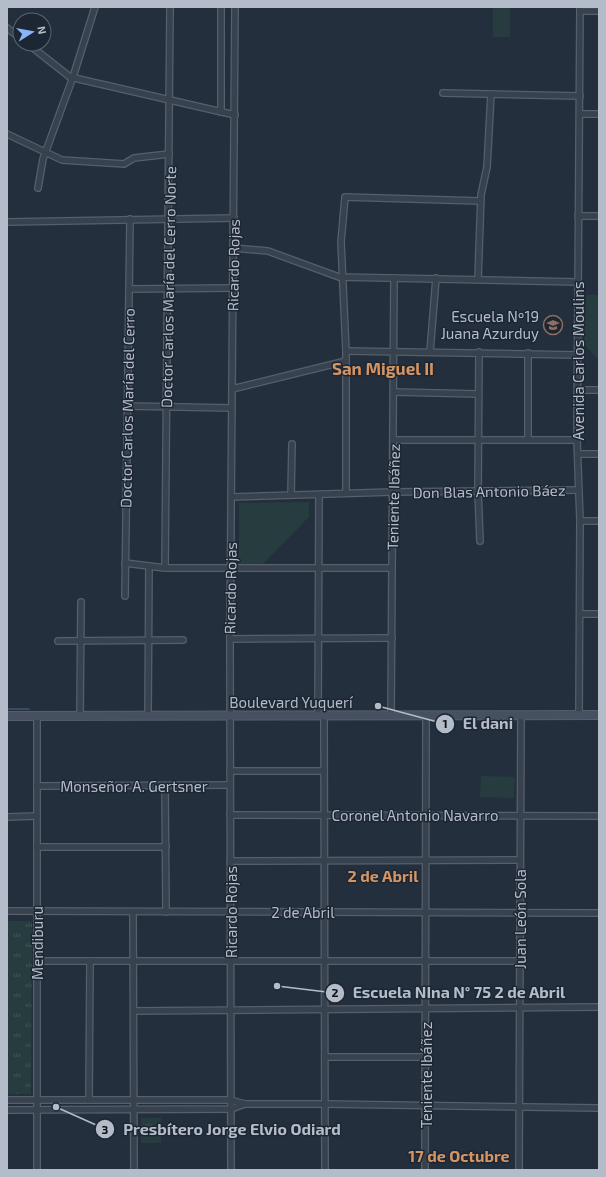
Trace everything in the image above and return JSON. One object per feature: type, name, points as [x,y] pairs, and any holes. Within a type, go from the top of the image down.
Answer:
[{"type":"main road","name":"Boulevard Yuquerí","points":[[7,716],[599,716]]},
{"type":"street","points":[[38,188],[43,159],[73,77],[95,7]]},
{"type":"street","name":"Doctor Carlos María del Cerro Norte","points":[[165,568],[170,7]]},
{"type":"street","points":[[221,7],[221,112]]},
{"type":"street","name":"Ricardo Rojas","points":[[231,1170],[229,716],[235,7]]},
{"type":"street","points":[[580,9],[599,11]]},
{"type":"street","name":"Avenida Carlos Moulins","points":[[580,9],[578,216],[579,355],[577,440],[580,521],[580,715]]},
{"type":"street","points":[[39,52],[73,77],[235,115]]},
{"type":"street","points":[[443,93],[580,96]]},
{"type":"street","points":[[478,279],[480,201],[487,167],[491,94]]},
{"type":"street","points":[[580,114],[599,114]]},
{"type":"street","points":[[7,134],[62,160],[124,164],[140,157],[169,154]]},
{"type":"street","points":[[346,493],[346,351],[344,277],[341,242],[345,197],[480,201]]},
{"type":"street","points":[[578,216],[599,216]]},
{"type":"street","points":[[7,222],[234,218]]},
{"type":"street","name":"Doctor Carlos María del Cerro","points":[[125,596],[130,219]]},
{"type":"street","points":[[233,248],[268,251],[339,277],[578,282]]},
{"type":"street","name":"Teniente Ibáñez","points":[[391,716],[394,278]]},
{"type":"street","points":[[430,352],[436,278]]},
{"type":"street","points":[[129,289],[233,288]]},
{"type":"street","points":[[346,351],[479,352],[579,355]]},
{"type":"street","points":[[479,352],[478,491],[480,541]]},
{"type":"street","points":[[528,353],[528,440]]},
{"type":"street","points":[[232,389],[346,361]]},
{"type":"street","points":[[578,390],[599,390]]},
{"type":"street","points":[[394,392],[478,394]]},
{"type":"street","points":[[127,406],[232,408]]},
{"type":"street","points":[[394,440],[577,440]]},
{"type":"street","points":[[292,444],[292,495]]},
{"type":"street","points":[[578,454],[599,454]]},
{"type":"street","name":"Don Blas Antonio Báez","points":[[231,497],[393,492],[579,490]]},
{"type":"street","points":[[319,495],[318,639],[325,815],[325,1170]]},
{"type":"street","points":[[580,521],[599,521]]},
{"type":"street","points":[[126,563],[165,568],[392,568]]},
{"type":"street","points":[[148,716],[149,566]]},
{"type":"street","points":[[80,602],[80,716]]},
{"type":"street","points":[[580,614],[599,614]]},
{"type":"street","points":[[230,639],[392,638]]},
{"type":"street","points":[[58,641],[183,640]]},
{"type":"street","name":"Mendiburu","points":[[37,716],[37,1170]]},
{"type":"street","name":"Teniente Ibáñez","points":[[425,1170],[426,716]]},
{"type":"street","name":"Juan León Sola","points":[[520,1170],[521,716]]},
{"type":"street","points":[[230,770],[324,771]]},
{"type":"street","name":"Monseñor A. Gertsner","points":[[37,786],[230,785]]},
{"type":"street","points":[[165,786],[166,912]]},
{"type":"street","name":"Coronel Antonio Navarro","points":[[230,815],[599,816]]},
{"type":"street","points":[[7,816],[37,816]]},
{"type":"street","points":[[38,847],[166,847]]},
{"type":"street","points":[[230,861],[520,860]]},
{"type":"street","name":"2 de Abril","points":[[7,911],[599,913]]},
{"type":"street","points":[[133,912],[134,1170]]},
{"type":"street","points":[[37,961],[520,961]]},
{"type":"street","points":[[89,1100],[90,961]]},
{"type":"street","points":[[134,1011],[231,1008],[325,1009],[520,1006],[599,1007]]},
{"type":"street","points":[[325,1057],[426,1057]]},
{"type":"street","points":[[7,1100],[230,1100],[245,1104],[599,1108]]},
{"type":"street","points":[[7,1110],[230,1109],[245,1104]]},
{"type":"green space","points":[[493,7],[510,7],[510,37],[493,37]]},
{"type":"green space","points":[[586,295],[599,295],[599,360],[584,344]]},
{"type":"green space","points":[[309,502],[309,517],[263,564],[239,564],[239,503]]},
{"type":"green space","points":[[481,776],[515,777],[514,798],[480,797]]},
{"type":"green space","points":[[7,921],[32,921],[31,1094],[7,1094]]},
{"type":"green space","points":[[141,1118],[161,1118],[161,1143],[141,1143]]},
{"type":"waterway","points":[[7,709],[29,709]]},
{"type":"place","name":"Escuela Nº19 Juana Azurduy","points":[[553,325]]},
{"type":"place","name":"El dani","points":[[378,706]]},
{"type":"place","name":"Escuela NIna N° 75 2 de Abril","points":[[277,986]]},
{"type":"place","name":"Presbítero Jorge Elvio Odiard","points":[[56,1107]]},
{"type":"district","name":"San Miguel II","points":[[383,368]]},
{"type":"district","name":"2 de Abril","points":[[383,875]]},
{"type":"district","name":"17 de Octubre","points":[[459,1155]]}]
